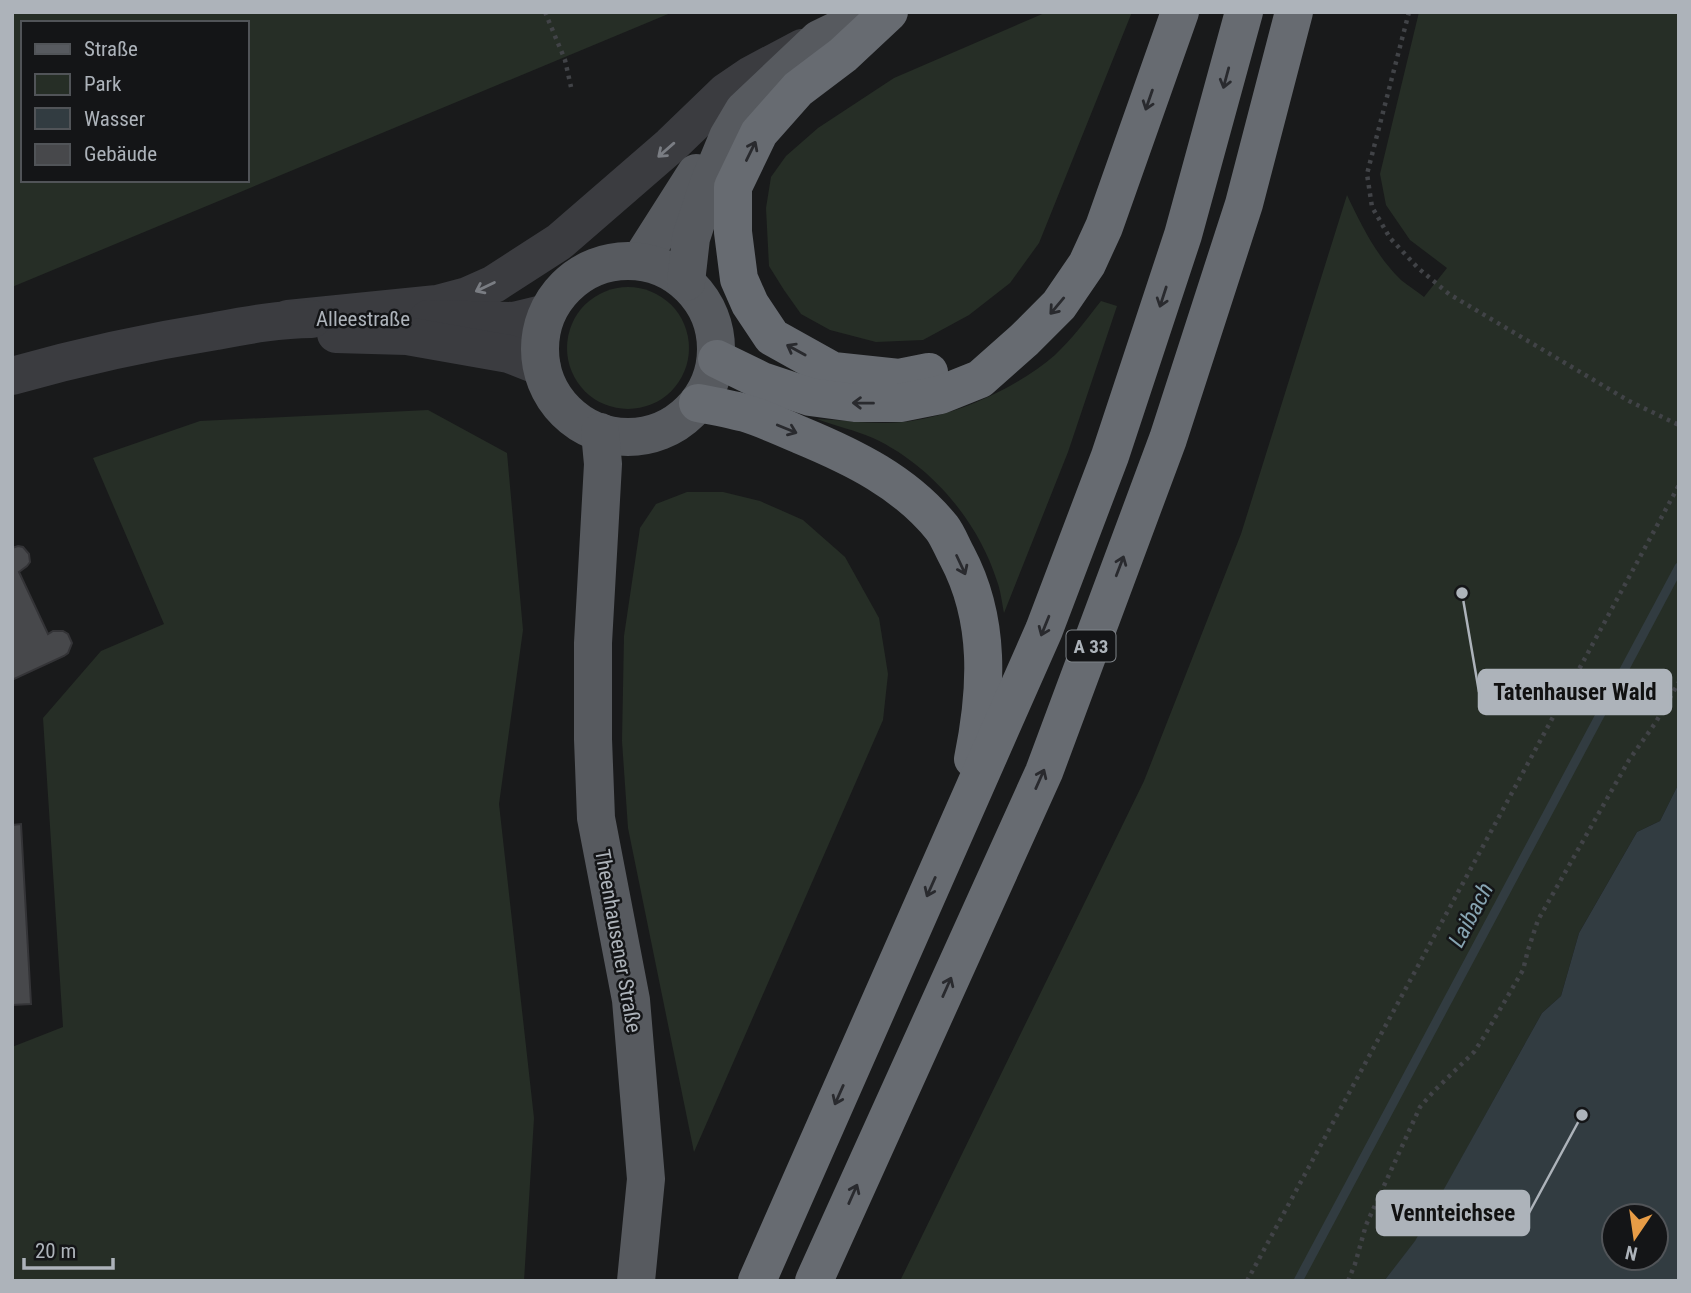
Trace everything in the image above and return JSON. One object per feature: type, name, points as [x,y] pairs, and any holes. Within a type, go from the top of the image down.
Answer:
[{"type":"highway","points":[[889,12],[843,55],[798,89],[759,133],[733,187],[733,232],[739,279],[750,304],[772,337],[832,371],[900,378],[962,365],[1024,341]]},
{"type":"highway","points":[[716,359],[762,381],[810,397],[855,403],[900,403],[940,395],[980,379],[1024,341],[1059,305],[1087,264],[1104,227],[1180,12]]},
{"type":"highway","name":"A 33","points":[[757,1281],[1044,630],[1110,456],[1183,236],[1244,12]]},
{"type":"highway","name":"A 33","points":[[814,1281],[1044,772],[1168,439],[1244,204],[1294,12]]},
{"type":"highway","points":[[698,403],[746,414],[844,454],[877,471],[913,497],[943,529],[964,570],[978,611],[984,653],[979,728],[959,825]]},
{"type":"main road","points":[[640,261],[695,174],[727,137],[744,110],[819,39],[875,12]]},
{"type":"main road","points":[[686,282],[691,238],[727,137]]},
{"type":"main road","points":[[640,261],[665,268],[686,282],[705,304],[715,331],[716,359],[710,383],[698,403],[673,426],[641,436],[620,437],[600,432],[573,418],[553,395],[542,367],[540,340],[547,313],[563,289],[585,271],[612,262],[640,261]]},
{"type":"main road","name":"Theenhausener Straße","points":[[600,432],[603,464],[593,643],[596,818],[631,1000],[646,1179],[636,1281]]},
{"type":"main road","name":"Theenhausener Straße","points":[[593,643],[626,471],[641,436]]},
{"type":"street","points":[[288,319],[437,304],[467,296],[494,284],[559,242],[671,145],[726,92],[751,75],[819,39]]},
{"type":"street","name":"Alleestraße","points":[[12,376],[69,360],[180,337],[288,319],[514,321],[547,313]]},
{"type":"street","name":"Alleestraße","points":[[180,337],[294,332],[407,336],[509,354],[542,367]]},
{"type":"path","points":[[545,12],[565,60],[571,87]]},
{"type":"path","points":[[1409,12],[1367,174],[1371,207],[1390,238],[1418,268],[1449,294],[1629,401],[1679,425]]},
{"type":"path","points":[[1247,1281],[1679,485]]},
{"type":"path","points":[[1348,1281],[1366,1225],[1420,1107],[1474,1052],[1485,1035],[1523,970],[1538,920],[1629,760],[1656,722],[1679,682]]},
{"type":"green space","points":[[12,12],[673,12],[12,287]]},
{"type":"green space","points":[[1047,12],[1132,12],[1039,243],[1010,283],[969,315],[923,340],[876,342],[830,330],[801,314],[769,266],[766,208],[771,177],[786,156],[818,128],[894,78]]},
{"type":"green space","points":[[1419,12],[1679,12],[1679,783],[1660,821],[1637,832],[1579,933],[1561,996],[1542,1013],[1415,1242],[1384,1281],[900,1281],[1144,781],[1241,534],[1347,195],[1377,251],[1392,271],[1424,297],[1447,268],[1410,240],[1386,205],[1380,174]]},
{"type":"green space","points":[[628,287],[651,292],[671,305],[684,325],[689,348],[684,371],[671,391],[651,404],[628,409],[605,404],[585,391],[572,371],[567,348],[572,325],[585,305],[605,292]]},
{"type":"green space","points":[[1101,301],[1117,306],[1068,452],[1004,613],[997,581],[978,537],[950,497],[933,479],[894,449],[873,438],[817,419],[871,423],[903,422],[943,414],[984,399],[1022,379],[1055,355]]},
{"type":"green space","points":[[428,410],[507,453],[523,630],[499,804],[534,1118],[524,1281],[12,1281],[12,1047],[63,1027],[43,718],[101,651],[164,624],[93,458],[200,421]]},
{"type":"green space","points":[[687,492],[723,492],[760,501],[803,520],[845,557],[879,618],[888,674],[883,720],[694,1152],[628,828],[622,741],[624,636],[640,528],[656,504]]},
{"type":"water","points":[[1679,783],[1679,1281],[1384,1281],[1415,1241],[1542,1013],[1561,996],[1579,933],[1637,832],[1660,821]]},
{"type":"building","points":[[23,547],[29,554],[30,562],[19,572],[48,634],[63,631],[68,634],[72,643],[64,656],[12,680],[12,548]]},
{"type":"building","points":[[21,824],[31,1004],[12,1005],[12,825]]},
{"type":"waterway","name":"Laibach","points":[[1298,1281],[1679,567]]},
{"type":"place","name":"Tatenhauser Wald","points":[[1462,593]]},
{"type":"place","name":"Vennteichsee","points":[[1582,1115]]}]
